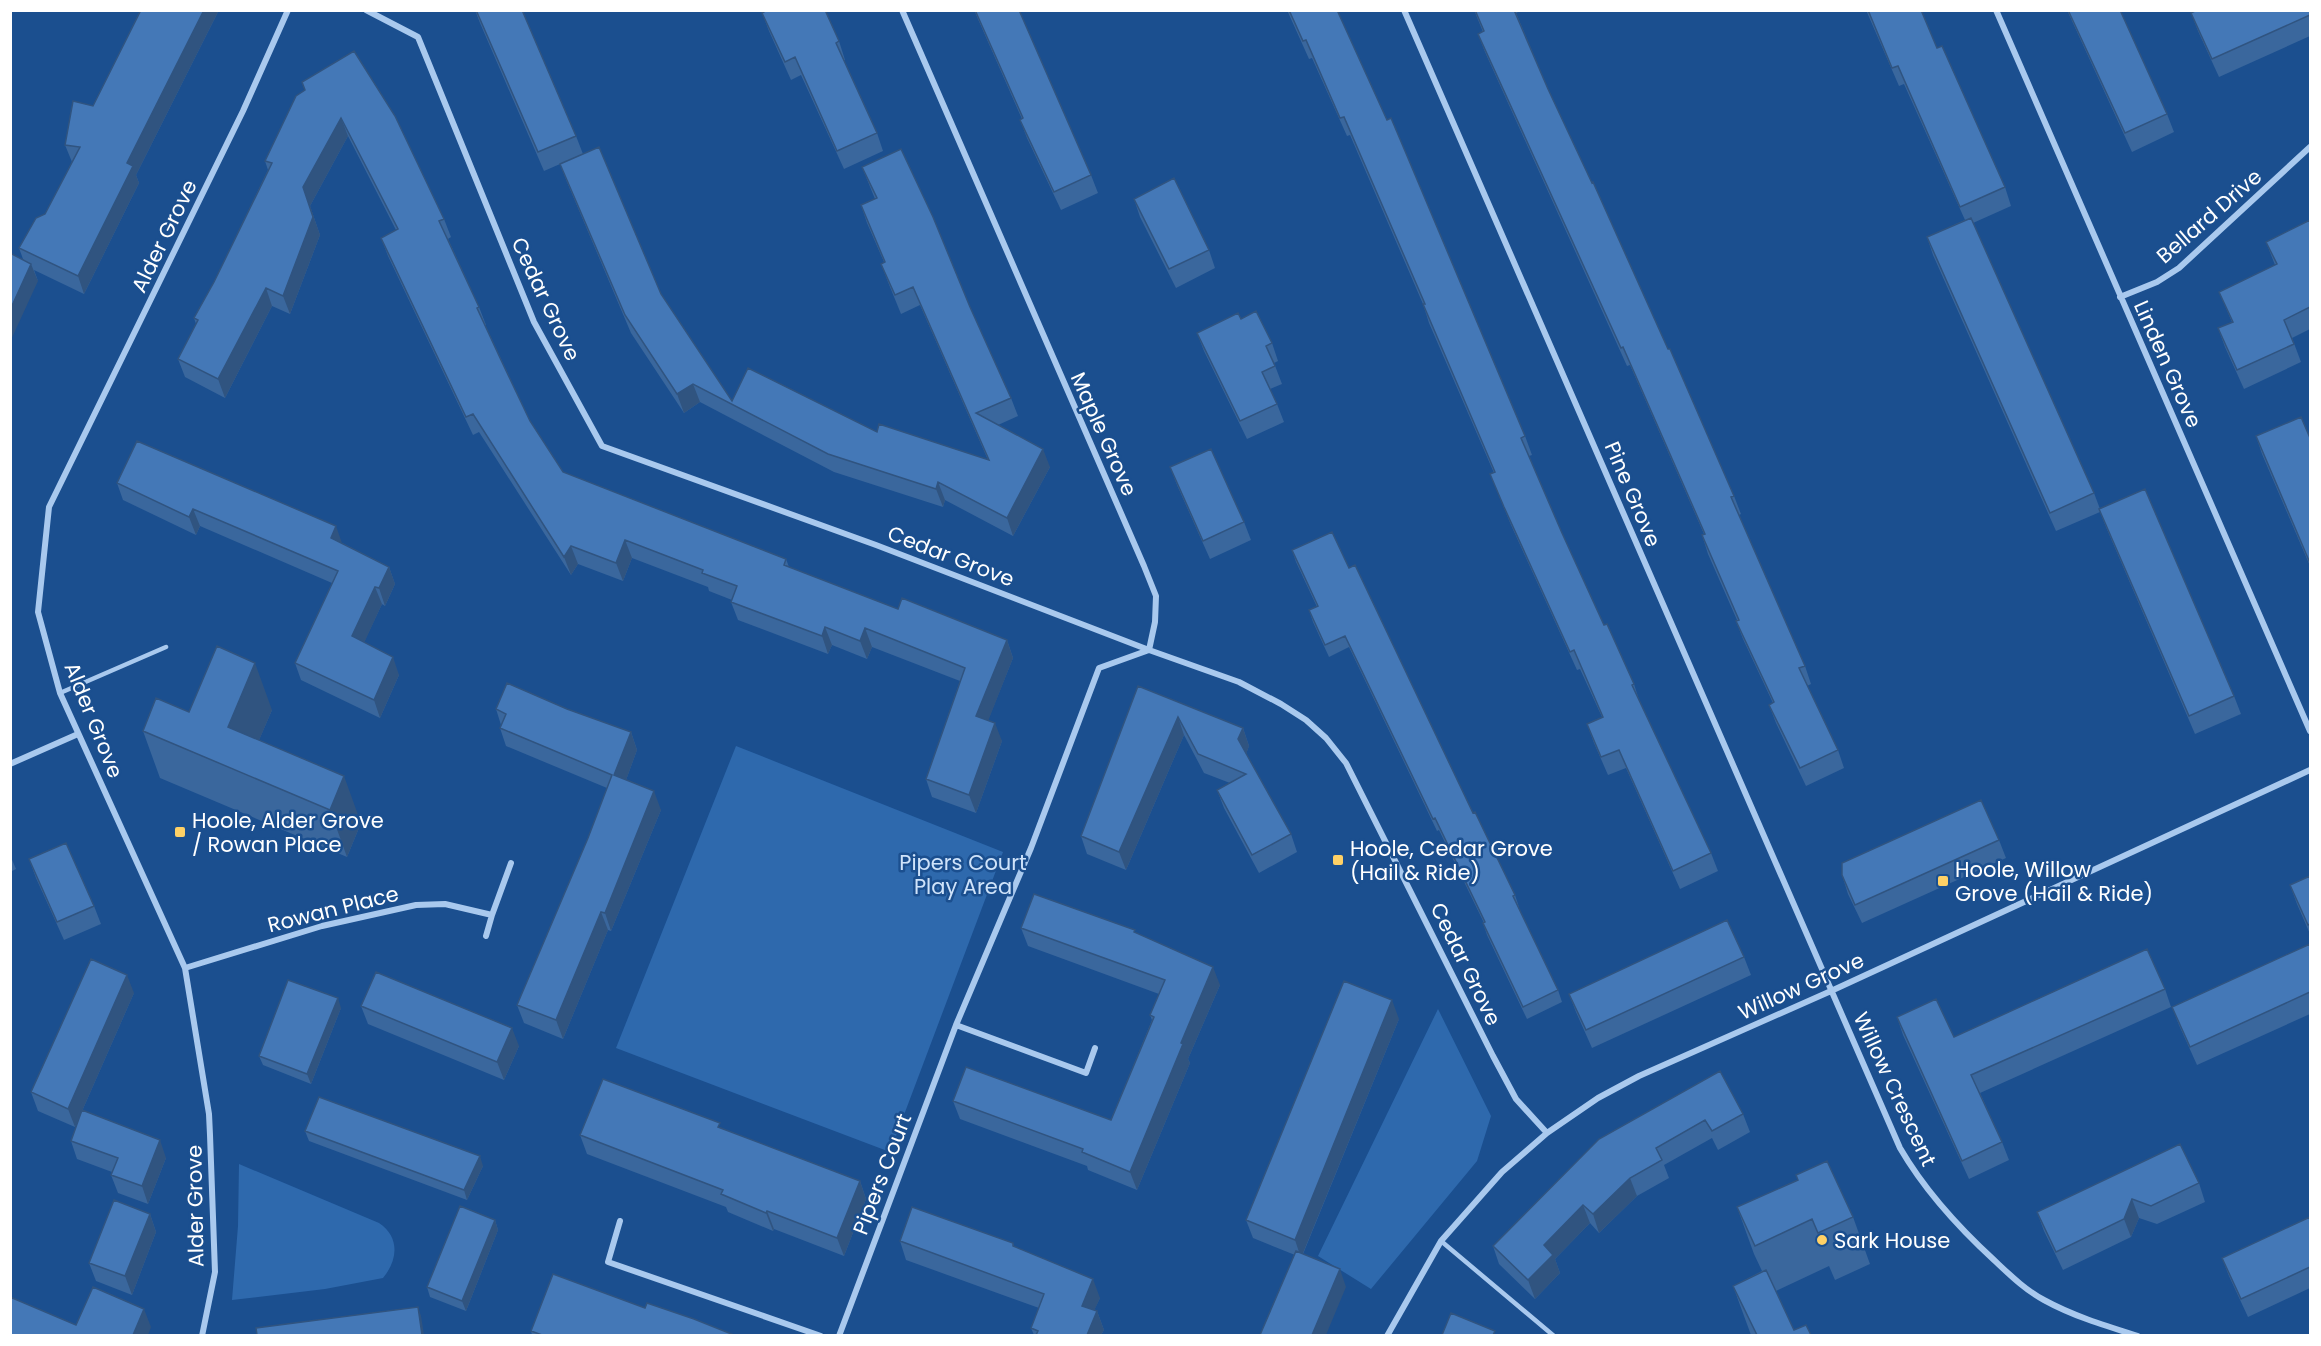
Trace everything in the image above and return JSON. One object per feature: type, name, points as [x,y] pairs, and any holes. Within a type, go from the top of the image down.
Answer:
[{"type":"street","name":"Alder Grove","points":[[202,1335],[215,1272],[210,1135],[209,1114],[185,968],[60,693],[38,612],[49,507],[243,111],[288,10]]},
{"type":"street","name":"Cedar Grove","points":[[366,10],[418,38],[534,322],[602,446],[876,545],[1149,650],[1239,682],[1306,720],[1326,738],[1346,763],[1516,1099],[1547,1133]]},
{"type":"street","name":"Maple Grove","points":[[902,10],[1156,596],[1155,622],[1149,650]]},
{"type":"street","name":"Pine Grove","points":[[1404,10],[1831,991]]},
{"type":"street","name":"Linden Grove","points":[[1995,10],[2310,731]]},
{"type":"street","name":"Bellard Drive","points":[[2120,297],[2157,282],[2179,268],[2310,147]]},
{"type":"street","name":"Pipers Court","points":[[839,1335],[956,1025],[1031,848],[1099,668],[1149,650]]},
{"type":"street","points":[[10,764],[78,734]]},
{"type":"street","name":"Willow Grove","points":[[1387,1335],[1441,1241],[1502,1172],[1547,1133],[1598,1098],[1639,1076],[1831,991],[2310,770]]},
{"type":"street","points":[[486,936],[511,863]]},
{"type":"street","name":"Rowan Place","points":[[185,968],[322,926],[416,905],[445,904],[492,915]]},
{"type":"street","name":"Willow Crescent","points":[[1831,991],[1899,1148],[1937,1203],[2010,1275],[2042,1299],[2078,1316],[2138,1335]]},
{"type":"street","points":[[956,1025],[1086,1073],[1095,1048]]},
{"type":"street","points":[[620,1221],[608,1262],[821,1335]]},
{"type":"lane","points":[[60,693],[166,647]]},
{"type":"lane","points":[[1441,1241],[1554,1335]]},
{"type":"green space","name":"Pipers Court Play Area","points":[[736,746],[1003,852],[890,1152],[616,1048]]},
{"type":"green space","points":[[1438,1009],[1491,1116],[1477,1161],[1371,1289],[1318,1256]]},
{"type":"green space","points":[[239,1164],[379,1223],[391,1235],[394,1249],[392,1264],[383,1278],[325,1289],[232,1300],[238,1226]]},
{"type":"building","points":[[141,10],[204,10],[127,163],[133,166],[78,276],[19,248],[36,218],[45,214],[80,147],[65,145],[73,101],[93,106]]},
{"type":"building","points":[[476,10],[522,10],[576,136],[538,152]]},
{"type":"building","points":[[767,10],[825,10],[839,41],[836,43],[877,133],[837,151],[795,57],[785,62],[762,13]]},
{"type":"building","points":[[975,10],[1019,10],[1091,175],[1054,192],[1020,120],[1023,118]]},
{"type":"building","points":[[1289,10],[1337,10],[1387,120],[1391,118],[1525,436],[1521,438],[1562,533],[1604,625],[1607,624],[1634,684],[1632,685],[1711,853],[1673,871],[1619,750],[1601,757],[1587,724],[1603,717],[1574,650],[1570,652],[1504,507],[1490,474],[1495,472],[1344,117],[1340,118],[1306,40],[1303,41]]},
{"type":"building","points":[[1475,10],[1514,10],[1548,89],[1593,182],[1668,349],[1670,349],[1734,496],[1731,497],[1805,666],[1799,668],[1838,750],[1800,768],[1769,705],[1774,702],[1736,621],[1739,620],[1702,535],[1705,534],[1623,347],[1621,348],[1478,34],[1484,31]]},
{"type":"building","points":[[1868,10],[1921,10],[1937,48],[1942,46],[2005,187],[1960,207],[1898,66],[1892,68]]},
{"type":"building","points":[[2068,10],[2120,10],[2167,114],[2125,133]]},
{"type":"building","points":[[2197,10],[2310,10],[2310,15],[2212,59],[2191,13]]},
{"type":"building","points":[[354,51],[395,116],[444,219],[439,221],[501,360],[530,421],[563,472],[786,559],[784,565],[898,609],[902,598],[1007,640],[976,716],[995,723],[969,795],[926,779],[965,668],[865,628],[860,641],[825,627],[822,636],[731,602],[737,586],[702,573],[703,570],[625,540],[616,563],[571,546],[564,557],[473,414],[466,417],[381,238],[398,229],[341,118],[303,187],[313,217],[283,296],[266,288],[218,379],[178,359],[198,320],[194,318],[272,163],[265,161],[296,96],[305,90],[302,82]]},
{"type":"building","points":[[599,147],[661,294],[732,401],[748,368],[877,432],[879,424],[989,460],[913,287],[895,295],[881,264],[885,262],[861,205],[877,198],[862,167],[901,149],[1011,398],[976,413],[1043,449],[1007,518],[938,482],[936,489],[828,454],[693,384],[677,394],[625,315],[560,164]]},
{"type":"building","points":[[1174,178],[1209,250],[1169,269],[1134,199]]},
{"type":"building","points":[[1971,218],[2094,493],[2050,513],[1927,237]]},
{"type":"building","points":[[2310,220],[2310,307],[2284,320],[2294,344],[2237,370],[2218,328],[2233,322],[2219,292],[2277,264],[2266,242]]},
{"type":"building","points":[[10,253],[31,264],[10,310]]},
{"type":"building","points":[[1256,311],[1272,343],[1266,346],[1275,366],[1262,372],[1277,404],[1240,421],[1197,333],[1238,313],[1241,319]]},
{"type":"building","points":[[2301,417],[2310,438],[2310,563],[2256,436]]},
{"type":"building","points":[[137,441],[336,526],[331,538],[389,567],[379,588],[375,587],[352,636],[393,657],[374,700],[295,663],[338,571],[193,509],[189,517],[117,483]]},
{"type":"building","points":[[1211,449],[1244,522],[1203,541],[1170,467]]},
{"type":"building","points":[[2145,489],[2234,696],[2189,716],[2099,509]]},
{"type":"building","points":[[1332,532],[1349,568],[1355,565],[1473,813],[1475,812],[1515,895],[1513,896],[1558,990],[1523,1007],[1483,923],[1485,922],[1345,636],[1325,645],[1309,610],[1318,606],[1292,550]]},
{"type":"building","points":[[217,646],[255,663],[228,727],[344,776],[330,810],[143,731],[156,698],[189,712]]},
{"type":"building","points":[[507,683],[567,709],[631,732],[614,775],[654,791],[605,913],[601,912],[556,1020],[517,1005],[588,838],[612,775],[500,728],[506,714],[496,709]]},
{"type":"building","points":[[1138,686],[1243,728],[1238,739],[1291,834],[1252,855],[1217,790],[1246,774],[1198,754],[1178,717],[1119,852],[1081,836]]},
{"type":"building","points":[[1981,800],[1999,840],[1855,905],[1842,875],[1842,863]]},
{"type":"building","points":[[66,843],[94,906],[57,922],[29,859]]},
{"type":"building","points":[[2310,876],[2310,924],[2308,925],[2290,885]]},
{"type":"building","points":[[1034,894],[1135,930],[1134,932],[1213,967],[1130,1172],[1082,1152],[1083,1149],[953,1101],[966,1067],[1111,1120],[1154,1017],[1150,1015],[1165,980],[1021,928]]},
{"type":"building","points":[[1727,920],[1744,957],[1586,1030],[1569,994]]},
{"type":"building","points":[[2310,944],[2310,992],[2190,1047],[2172,1007]]},
{"type":"building","points":[[2147,949],[2165,989],[1971,1075],[2002,1142],[1962,1161],[1897,1017],[1936,999],[1954,1037]]},
{"type":"building","points":[[91,959],[127,975],[68,1109],[31,1092]]},
{"type":"building","points":[[376,972],[512,1028],[497,1062],[361,1006]]},
{"type":"building","points":[[288,980],[338,998],[307,1074],[259,1056]]},
{"type":"building","points":[[1344,981],[1392,1000],[1295,1240],[1246,1220]]},
{"type":"building","points":[[1720,1071],[1743,1114],[1712,1131],[1705,1120],[1656,1148],[1662,1160],[1630,1178],[1593,1214],[1583,1205],[1544,1245],[1553,1255],[1528,1280],[1493,1246],[1599,1139]]},
{"type":"building","points":[[603,1079],[720,1123],[718,1127],[860,1181],[837,1238],[767,1211],[766,1213],[721,1194],[723,1190],[580,1135]]},
{"type":"building","points":[[319,1097],[480,1156],[464,1190],[305,1131]]},
{"type":"building","points":[[82,1110],[160,1140],[142,1186],[111,1175],[118,1158],[71,1141]]},
{"type":"building","points":[[2180,1144],[2199,1183],[2151,1206],[2132,1199],[2124,1219],[2056,1252],[2037,1212]]},
{"type":"building","points":[[1827,1161],[1853,1217],[1818,1233],[1812,1219],[1755,1246],[1737,1207],[1798,1180],[1796,1175]]},
{"type":"building","points":[[114,1200],[150,1214],[125,1276],[89,1263]]},
{"type":"building","points":[[460,1206],[495,1220],[462,1301],[427,1287]]},
{"type":"building","points":[[912,1207],[1013,1243],[1013,1246],[1093,1279],[1082,1306],[1097,1311],[1087,1335],[1036,1335],[1038,1331],[1031,1328],[1044,1294],[900,1241]]},
{"type":"building","points":[[2310,1217],[2310,1267],[2241,1299],[2222,1258]]},
{"type":"building","points":[[1296,1251],[1340,1269],[1312,1335],[1260,1335]]},
{"type":"building","points":[[1766,1270],[1794,1330],[1806,1325],[1811,1335],[1757,1335],[1733,1286]]},
{"type":"building","points":[[553,1274],[645,1308],[647,1303],[734,1335],[542,1335],[531,1331]]},
{"type":"building","points":[[93,1287],[144,1309],[133,1335],[10,1335],[10,1297],[76,1325]]},
{"type":"building","points":[[418,1307],[422,1335],[257,1335],[256,1328]]},
{"type":"building","points":[[1451,1313],[1495,1331],[1493,1335],[1442,1335]]},
{"type":"place","name":"Hoole, Alder Grove / Rowan Place","points":[[180,832]]},
{"type":"place","name":"Hoole, Cedar Grove (Hail & Ride)","points":[[1338,860]]},
{"type":"place","name":"Hoole, Willow Grove (Hail & Ride)","points":[[1943,881]]},
{"type":"place","name":"Sark House","points":[[1822,1240]]}]
